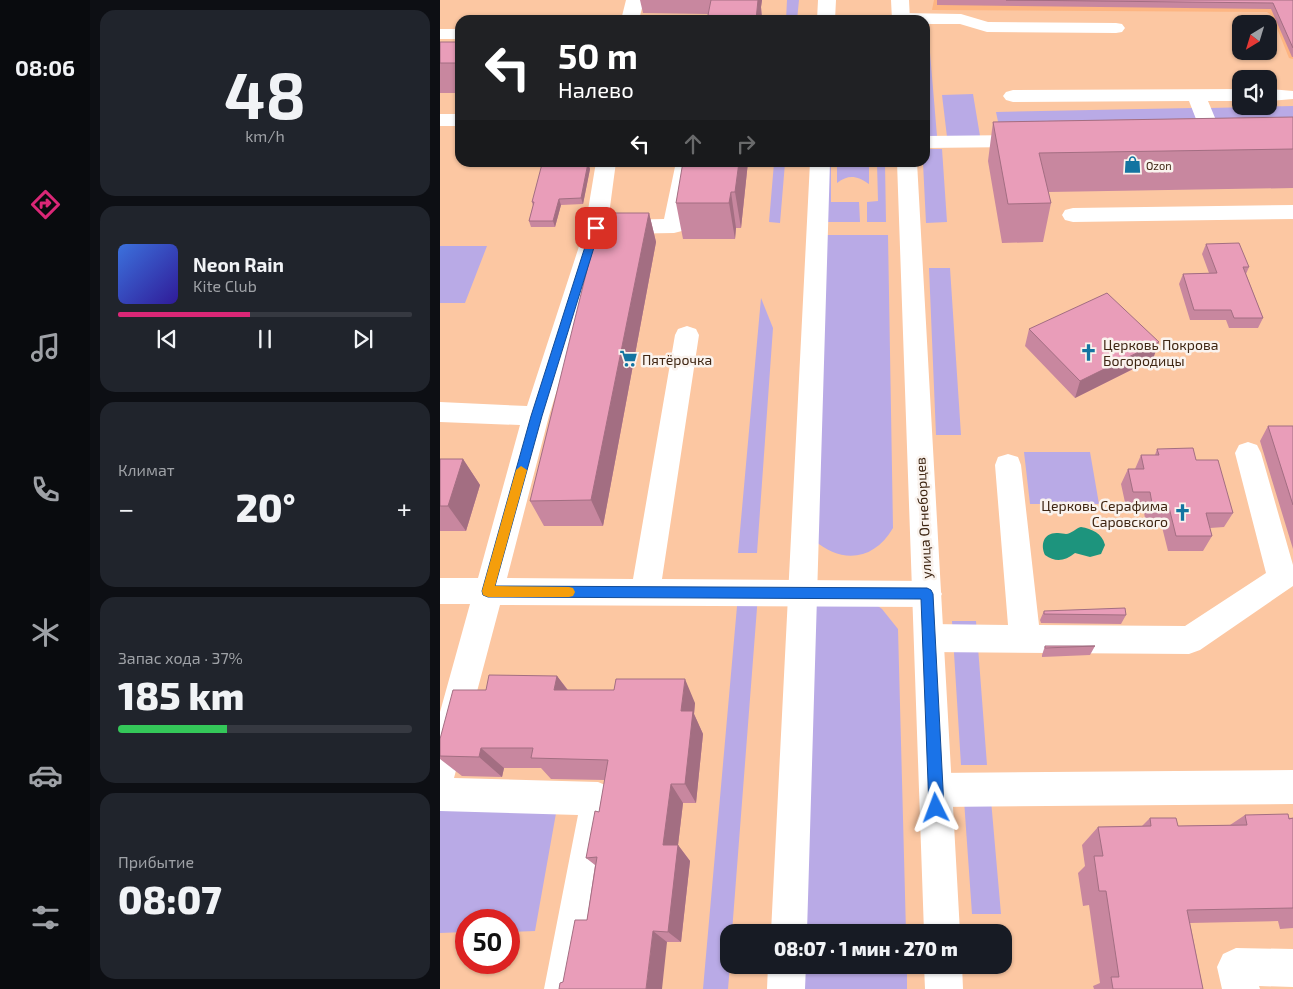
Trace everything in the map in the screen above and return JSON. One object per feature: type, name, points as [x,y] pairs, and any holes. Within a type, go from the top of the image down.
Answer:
[{"type":"main road","points":[[631,15],[635,0]]},
{"type":"main road","points":[[826,0],[826,15]]},
{"type":"main road","points":[[900,0],[901,15]]},
{"type":"main road","points":[[930,19],[961,19],[987,26],[1116,28]]},
{"type":"main road","points":[[441,34],[455,34]]},
{"type":"main road","points":[[1196,95],[1214,137]]},
{"type":"main road","points":[[1013,96],[1232,95]]},
{"type":"main road","points":[[930,142],[1049,140]]},
{"type":"main road","points":[[440,771],[446,724],[488,591],[536,416],[596,228],[605,167]]},
{"type":"main road","points":[[596,228],[674,226],[685,167]]},
{"type":"main road","points":[[789,924],[820,167]]},
{"type":"main road","name":"улица Огнеборцев","points":[[908,167],[942,924]]},
{"type":"main road","points":[[1073,215],[1293,212]]},
{"type":"main road","points":[[646,593],[687,335]]},
{"type":"main road","points":[[440,412],[536,416]]},
{"type":"main road","points":[[929,638],[1189,640],[1282,578],[1248,453]]},
{"type":"main road","points":[[1008,464],[1024,639]]},
{"type":"main road","points":[[440,591],[927,594]]},
{"type":"main road","points":[[936,790],[1293,788]]},
{"type":"main road","points":[[440,794],[598,798],[563,989]]},
{"type":"main road","points":[[1241,989],[1236,967],[1293,968]]},
{"type":"main road","points":[[786,989],[787,974]]},
{"type":"main road","points":[[943,974],[944,989]]},
{"type":"shaded area","points":[[787,0],[799,0],[798,15],[786,15]]},
{"type":"shaded area","points":[[934,0],[1293,0],[1293,59],[1289,58],[1278,31],[1278,15],[1271,15],[1267,12],[932,10]]},
{"type":"shaded area","points":[[930,53],[937,136],[930,136]]},
{"type":"shaded area","points":[[973,94],[980,136],[947,137],[942,95]]},
{"type":"shaded area","points":[[1277,106],[1293,106],[1293,129],[1220,131],[1210,108],[1232,107],[1232,115],[1277,115]]},
{"type":"shaded area","points":[[1192,108],[1202,132],[1001,136],[996,112]]},
{"type":"shaded area","points":[[930,149],[942,149],[947,222],[926,223],[923,167],[930,167]]},
{"type":"shaded area","points":[[774,167],[785,167],[780,223],[769,222]]},
{"type":"shaded area","points":[[821,167],[831,167],[831,202],[859,202],[860,222],[820,222]]},
{"type":"shaded area","points":[[837,167],[869,167],[869,184],[853,177],[845,178],[837,183]]},
{"type":"shaded area","points":[[877,167],[885,167],[886,222],[867,222],[867,202],[878,201]]},
{"type":"shaded area","points":[[820,235],[888,235],[893,528],[876,547],[867,553],[856,555],[835,553],[824,548],[814,540]]},
{"type":"shaded area","points":[[440,246],[487,246],[465,303],[440,303]]},
{"type":"shaded area","points":[[929,268],[950,268],[961,435],[936,435]]},
{"type":"shaded area","points":[[761,298],[773,328],[757,553],[738,553]]},
{"type":"shaded area","points":[[1024,452],[1090,452],[1099,504],[1030,504]]},
{"type":"shaded area","points":[[738,595],[758,595],[733,924],[720,924],[720,974],[729,974],[728,989],[703,989]]},
{"type":"shaded area","points":[[871,601],[882,609],[898,629],[906,924],[799,924],[807,624],[817,605]]},
{"type":"shaded area","points":[[952,621],[976,621],[987,765],[961,765]]},
{"type":"shaded area","points":[[964,800],[991,800],[1001,914],[972,914]]},
{"type":"shaded area","points":[[558,802],[535,931],[520,932],[520,909],[455,909],[455,932],[440,933],[440,805]]},
{"type":"shaded area","points":[[798,974],[907,974],[907,989],[797,989]]},
{"type":"water","points":[[1081,527],[1093,530],[1102,537],[1105,545],[1101,554],[1090,557],[1075,553],[1068,558],[1060,560],[1045,555],[1043,543],[1049,534],[1068,534]]},
{"type":"building","points":[[711,0],[758,0],[756,15],[708,15]]},
{"type":"building","points":[[1006,0],[1293,0],[1293,48],[1273,3]]},
{"type":"building","points":[[440,42],[455,42],[455,63],[440,63]]},
{"type":"building","points":[[1293,117],[1293,149],[1039,153],[1051,203],[1008,204],[993,122]]},
{"type":"building","points":[[541,167],[587,167],[581,198],[559,199],[553,221],[529,221],[534,202],[532,202]]},
{"type":"building","points":[[682,167],[738,167],[735,192],[731,192],[729,203],[676,203]]},
{"type":"building","points":[[601,213],[649,213],[591,500],[530,501]]},
{"type":"building","points":[[1239,243],[1249,267],[1243,267],[1263,318],[1234,318],[1231,310],[1194,310],[1183,274],[1217,273],[1206,244]]},
{"type":"building","name":"Церковь Покрова Богородицы","points":[[1107,293],[1159,342],[1080,381],[1029,329]]},
{"type":"building","points":[[1268,426],[1293,426],[1293,505]]},
{"type":"building","name":"Церковь Серафима Саровского","points":[[1193,448],[1196,460],[1218,460],[1233,513],[1206,513],[1212,536],[1176,536],[1168,503],[1152,503],[1150,492],[1133,492],[1128,469],[1144,469],[1141,455],[1159,455],[1157,449]]},
{"type":"building","points":[[440,459],[463,459],[448,506],[440,506]]},
{"type":"building","points":[[1125,608],[1126,615],[1044,614],[1044,611]]},
{"type":"building","points":[[1045,646],[1095,646],[1045,648]]},
{"type":"building","points":[[489,675],[557,676],[554,690],[614,690],[616,679],[685,679],[681,711],[693,711],[685,784],[671,784],[663,845],[678,845],[668,932],[653,931],[646,989],[559,989],[560,983],[563,982],[575,920],[587,920],[597,857],[586,858],[595,811],[599,812],[608,760],[531,758],[533,748],[481,748],[479,757],[440,756],[440,739],[453,690],[486,690]]},
{"type":"building","points":[[1288,814],[1289,819],[1293,818],[1293,908],[1187,910],[1203,989],[1113,989],[1111,977],[1119,977],[1106,891],[1099,891],[1094,856],[1103,856],[1098,827],[1151,826],[1150,818],[1176,818],[1178,826],[1247,825],[1245,815]]},
{"type":"slow traffic","points":[[521,470],[488,591],[569,592]]},
{"type":"place","name":"Ozon","points":[[1132,165]]},
{"type":"place","name":"Церковь Покрова Богородицы","points":[[1089,352]]},
{"type":"place","name":"Пятёрочка","points":[[628,359]]},
{"type":"place","name":"Церковь Серафима Саровского","points":[[1182,513]]},
{"type":"route","points":[[596,228],[536,416],[488,591],[927,594],[936,808]]}]
